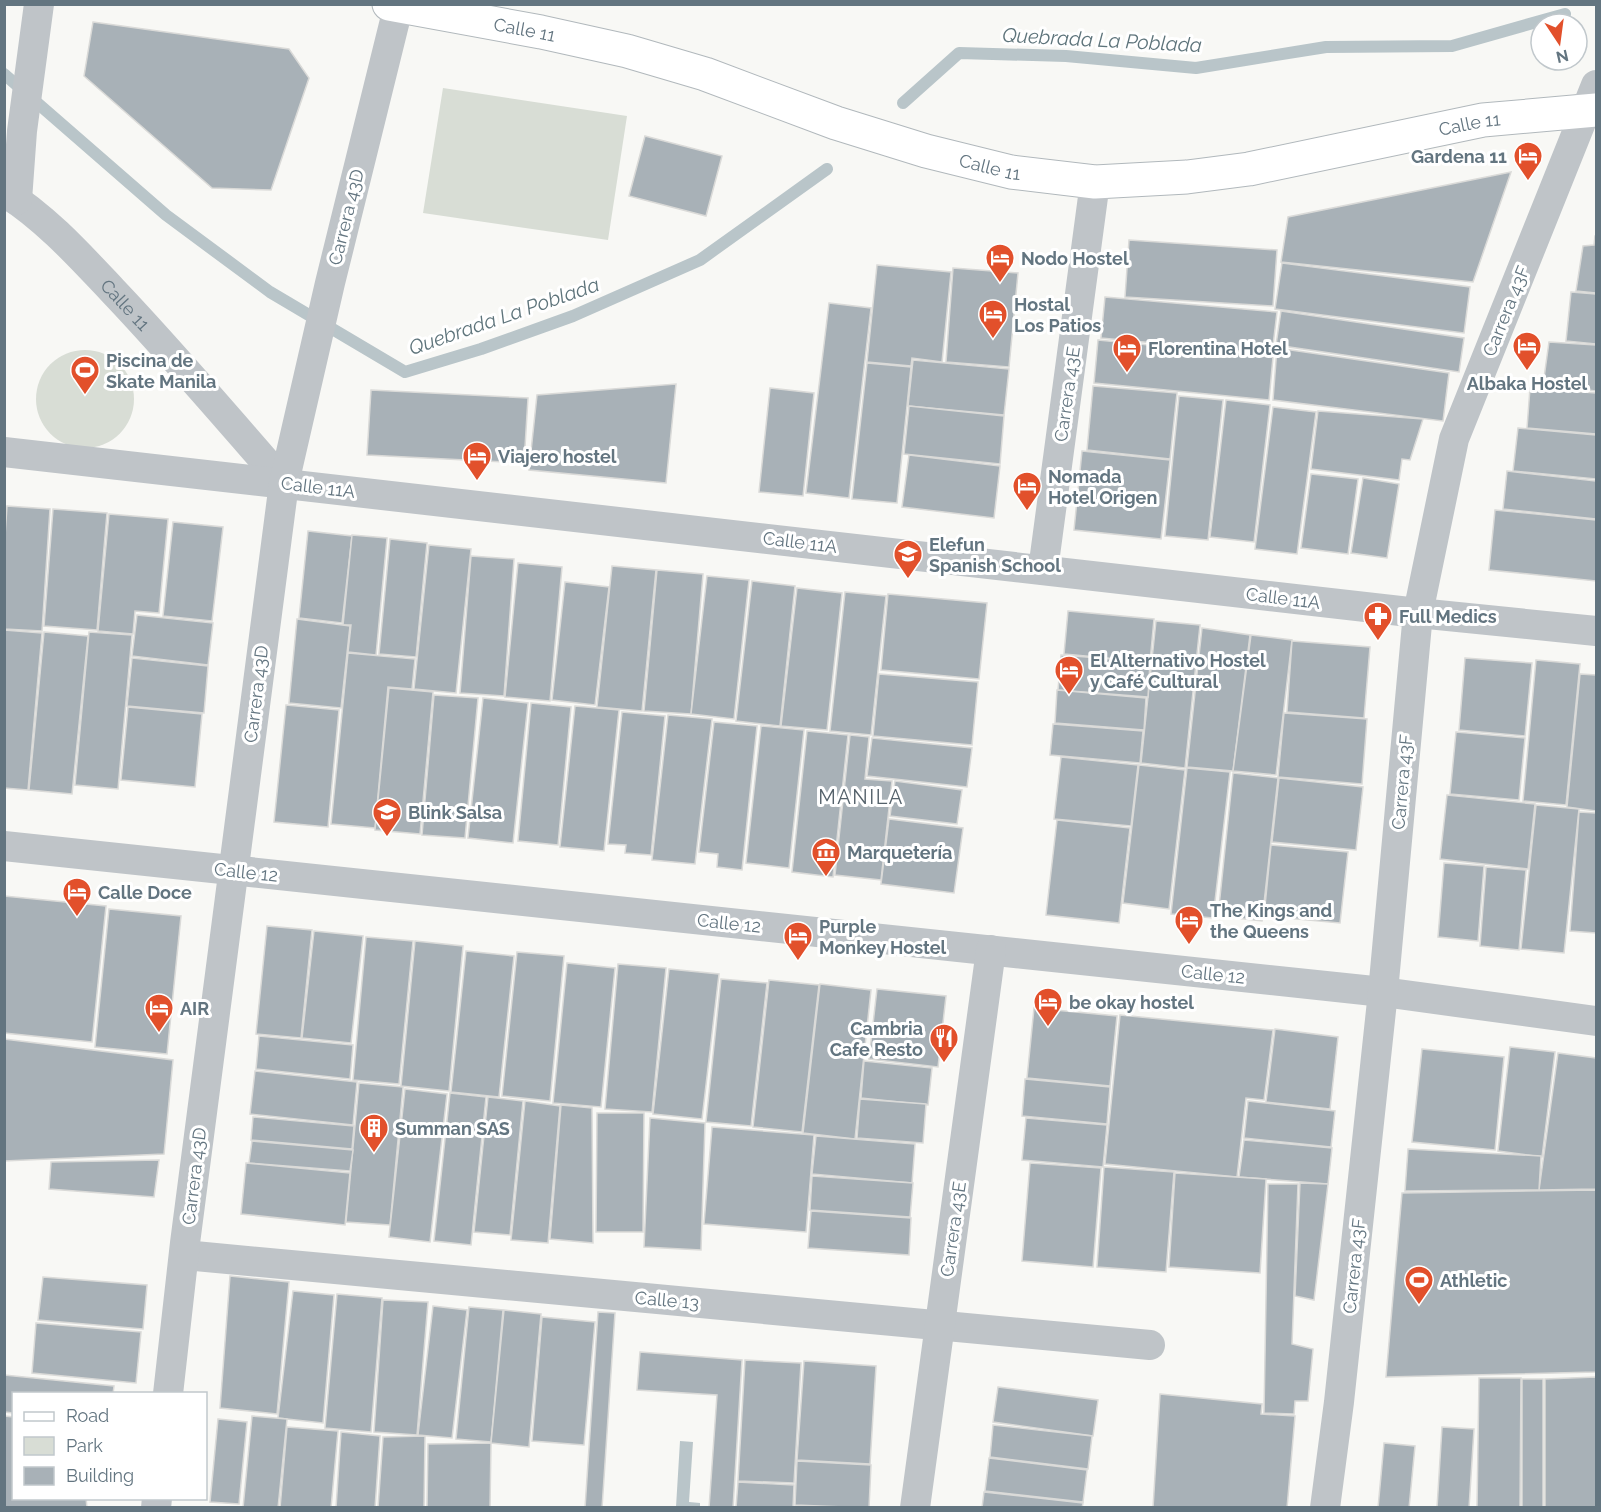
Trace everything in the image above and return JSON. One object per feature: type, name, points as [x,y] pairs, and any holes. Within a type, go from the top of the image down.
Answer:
[{"type":"main road","name":"Calle 11","points":[[396,5],[541,32],[627,51],[705,74],[836,123],[926,151],[1011,172],[1095,182],[1187,177],[1250,169],[1483,120],[1593,101]]},
{"type":"street","name":"Carrera 43D","points":[[168,1392],[284,483],[396,5]]},
{"type":"street","points":[[10,196],[17,127],[37,16]]},
{"type":"street","name":"Carrera 43F","points":[[1325,1508],[1340,1402],[1383,992],[1418,613],[1454,439],[1593,101]]},
{"type":"street","name":"Carrera 43E","points":[[1042,570],[1095,182]]},
{"type":"street","name":"Calle 11","points":[[10,196],[74,249],[162,343],[284,483]]},
{"type":"street","name":"Calle 11A","points":[[4,452],[1418,613],[1596,631]]},
{"type":"street","name":"Calle 12","points":[[4,846],[1383,992],[1596,1021]]},
{"type":"street","name":"Carrera 43E","points":[[915,1508],[991,950]]},
{"type":"street","name":"Calle 13","points":[[184,1255],[1150,1345]]},
{"type":"green space","points":[[443,88],[627,116],[608,240],[423,213]]},
{"type":"green space","name":"Piscina de Skate Manila","points":[[85,350],[104,354],[120,364],[130,380],[134,399],[130,418],[120,434],[104,444],[85,448],[66,444],[50,434],[40,418],[36,399],[40,380],[50,364],[66,354]]},
{"type":"shaded area","points":[[680,1441],[693,1442],[689,1502],[700,1503],[700,1507],[676,1507]]},
{"type":"building","points":[[93,22],[289,49],[309,78],[271,190],[212,188],[84,76]]},
{"type":"building","points":[[645,136],[722,156],[706,216],[629,196]]},
{"type":"building","points":[[1511,172],[1473,282],[1281,262],[1288,217]]},
{"type":"building","points":[[1595,236],[1596,293],[1576,291],[1583,246],[1594,245]]},
{"type":"building","points":[[1129,240],[1277,250],[1273,306],[1125,297]]},
{"type":"building","points":[[1282,263],[1470,287],[1464,333],[1275,309]]},
{"type":"building","points":[[877,265],[951,272],[942,362],[912,358],[911,366],[867,362]]},
{"type":"building","points":[[953,268],[1018,273],[1009,367],[946,362]]},
{"type":"building","points":[[1571,292],[1596,294],[1596,344],[1566,341]]},
{"type":"building","points":[[1105,297],[1277,312],[1272,354],[1101,338]]},
{"type":"building","points":[[829,303],[871,308],[849,498],[806,493]]},
{"type":"building","points":[[1281,311],[1464,338],[1459,372],[1276,345]]},
{"type":"building","points":[[1098,340],[1273,357],[1269,400],[1094,383]]},
{"type":"building","points":[[1549,342],[1596,345],[1596,391],[1543,385]]},
{"type":"building","points":[[1277,348],[1449,373],[1443,421],[1273,400]]},
{"type":"building","points":[[913,360],[1009,369],[1004,415],[908,406]]},
{"type":"building","points":[[867,363],[911,367],[897,503],[852,499]]},
{"type":"building","points":[[676,384],[666,483],[529,470],[537,395]]},
{"type":"building","points":[[1093,386],[1177,393],[1170,459],[1087,450]]},
{"type":"building","points":[[770,388],[814,393],[803,496],[759,492]]},
{"type":"building","points":[[1530,388],[1596,393],[1596,434],[1527,428]]},
{"type":"building","points":[[371,390],[528,398],[524,463],[367,455]]},
{"type":"building","points":[[1179,396],[1223,400],[1208,540],[1165,536]]},
{"type":"building","points":[[1226,400],[1270,405],[1254,542],[1210,537]]},
{"type":"building","points":[[909,406],[1004,416],[1000,464],[904,454]]},
{"type":"building","points":[[1273,407],[1316,412],[1297,554],[1255,549]]},
{"type":"building","points":[[1318,411],[1423,419],[1410,460],[1402,459],[1399,480],[1311,469]]},
{"type":"building","points":[[1518,428],[1596,435],[1596,479],[1513,471]]},
{"type":"building","points":[[1082,451],[1170,460],[1161,539],[1074,530]]},
{"type":"building","points":[[909,455],[1000,466],[994,518],[902,507]]},
{"type":"building","points":[[1507,471],[1596,481],[1596,519],[1503,509]]},
{"type":"building","points":[[1311,474],[1358,479],[1348,554],[1301,548]]},
{"type":"building","points":[[1363,478],[1399,484],[1387,558],[1351,553]]},
{"type":"building","points":[[7,506],[50,509],[42,631],[4,629],[4,551]]},
{"type":"building","points":[[53,509],[107,513],[97,630],[44,626]]},
{"type":"building","points":[[1495,510],[1596,520],[1596,581],[1489,570]]},
{"type":"building","points":[[109,514],[168,519],[159,613],[135,611],[133,634],[98,631]]},
{"type":"building","points":[[173,522],[223,527],[212,621],[163,616]]},
{"type":"building","points":[[308,531],[352,536],[342,623],[299,618]]},
{"type":"building","points":[[352,535],[387,538],[376,655],[348,652],[351,625],[343,625]]},
{"type":"building","points":[[390,539],[427,543],[416,657],[379,654]]},
{"type":"building","points":[[429,545],[471,549],[456,693],[414,689]]},
{"type":"building","points":[[471,556],[514,559],[504,696],[460,693]]},
{"type":"building","points":[[518,563],[562,567],[550,701],[505,697]]},
{"type":"building","points":[[612,566],[656,570],[642,711],[597,707]]},
{"type":"building","points":[[657,570],[703,574],[691,714],[644,711]]},
{"type":"building","points":[[707,576],[749,580],[734,719],[691,714]]},
{"type":"building","points":[[752,581],[795,586],[780,726],[736,721]]},
{"type":"building","points":[[565,582],[609,587],[595,705],[552,700]]},
{"type":"building","points":[[797,588],[842,593],[827,730],[781,726]]},
{"type":"building","points":[[845,592],[886,596],[871,735],[830,731]]},
{"type":"building","points":[[888,594],[987,603],[979,679],[881,670]]},
{"type":"building","points":[[1068,611],[1154,619],[1150,662],[1064,654]]},
{"type":"building","points":[[137,615],[213,623],[208,665],[132,656]]},
{"type":"building","points":[[297,619],[350,626],[341,708],[289,703]]},
{"type":"building","points":[[1156,621],[1200,625],[1185,768],[1141,763]]},
{"type":"building","points":[[1202,628],[1250,635],[1233,771],[1187,767]]},
{"type":"building","points":[[4,630],[42,633],[28,790],[4,788]]},
{"type":"building","points":[[44,632],[88,636],[72,794],[29,790]]},
{"type":"building","points":[[89,632],[132,635],[118,789],[75,785]]},
{"type":"building","points":[[1251,635],[1292,640],[1276,775],[1233,771]]},
{"type":"building","points":[[1292,641],[1370,647],[1364,718],[1287,712]]},
{"type":"building","points":[[348,653],[415,659],[412,689],[388,687],[375,828],[331,824]]},
{"type":"building","points":[[1061,655],[1150,662],[1148,697],[1058,690]]},
{"type":"building","points":[[132,658],[208,666],[204,713],[127,706]]},
{"type":"building","points":[[1465,658],[1532,663],[1525,736],[1459,730]]},
{"type":"building","points":[[1536,660],[1580,664],[1566,805],[1523,801]]},
{"type":"building","points":[[879,674],[978,682],[972,745],[873,736]]},
{"type":"building","points":[[1580,674],[1596,675],[1596,811],[1567,807]]},
{"type":"building","points":[[389,688],[433,692],[420,834],[375,830]]},
{"type":"building","points":[[1057,690],[1146,698],[1144,730],[1055,723]]},
{"type":"building","points":[[434,695],[478,698],[465,838],[422,835]]},
{"type":"building","points":[[483,698],[528,703],[513,843],[468,838]]},
{"type":"building","points":[[531,703],[571,707],[558,845],[518,841]]},
{"type":"building","points":[[286,705],[339,710],[328,827],[274,822]]},
{"type":"building","points":[[575,706],[619,710],[604,851],[560,847]]},
{"type":"building","points":[[128,707],[202,714],[195,787],[121,780]]},
{"type":"building","points":[[622,712],[665,716],[651,855],[625,853],[626,845],[608,844]]},
{"type":"building","points":[[1284,713],[1367,719],[1362,784],[1278,777]]},
{"type":"building","points":[[668,715],[712,719],[695,864],[652,860]]},
{"type":"building","points":[[714,722],[757,726],[742,870],[717,867],[718,854],[699,852]]},
{"type":"building","points":[[1053,724],[1143,731],[1140,763],[1050,755]]},
{"type":"building","points":[[761,726],[804,730],[789,868],[746,863]]},
{"type":"building","points":[[807,731],[848,735],[833,877],[792,872]]},
{"type":"building","points":[[1456,732],[1525,738],[1519,800],[1450,794]]},
{"type":"building","points":[[850,735],[869,737],[865,779],[892,781],[881,880],[835,875]]},
{"type":"building","points":[[872,738],[972,748],[967,787],[867,776]]},
{"type":"building","points":[[1061,757],[1138,765],[1131,826],[1054,819]]},
{"type":"building","points":[[1139,765],[1185,770],[1169,909],[1123,903]]},
{"type":"building","points":[[1187,768],[1230,772],[1213,918],[1171,914]]},
{"type":"building","points":[[1233,773],[1278,778],[1262,921],[1218,916]]},
{"type":"building","points":[[1279,778],[1363,787],[1356,850],[1272,842]]},
{"type":"building","points":[[895,781],[962,790],[957,824],[890,816]]},
{"type":"building","points":[[1447,795],[1535,804],[1528,869],[1440,859]]},
{"type":"building","points":[[1536,805],[1579,809],[1564,953],[1521,949]]},
{"type":"building","points":[[1579,812],[1596,813],[1596,933],[1570,931]]},
{"type":"building","points":[[889,819],[963,828],[954,893],[881,884]]},
{"type":"building","points":[[1057,820],[1130,828],[1119,923],[1046,915]]},
{"type":"building","points":[[1271,845],[1348,852],[1340,923],[1264,916]]},
{"type":"building","points":[[1444,863],[1484,866],[1478,941],[1438,937]]},
{"type":"building","points":[[1486,867],[1526,870],[1519,950],[1480,946]]},
{"type":"building","points":[[4,896],[106,906],[92,1042],[4,1033]]},
{"type":"building","points":[[109,909],[181,916],[167,1054],[95,1047]]},
{"type":"building","points":[[267,926],[312,930],[301,1038],[256,1034]]},
{"type":"building","points":[[314,931],[363,936],[351,1043],[302,1038]]},
{"type":"building","points":[[366,937],[413,941],[399,1084],[353,1080]]},
{"type":"building","points":[[415,941],[463,946],[449,1091],[401,1086]]},
{"type":"building","points":[[466,951],[514,956],[499,1097],[451,1092]]},
{"type":"building","points":[[517,952],[564,956],[550,1101],[502,1096]]},
{"type":"building","points":[[567,963],[615,968],[601,1107],[553,1103]]},
{"type":"building","points":[[618,964],[666,968],[652,1112],[605,1109]]},
{"type":"building","points":[[669,969],[719,974],[702,1119],[653,1114]]},
{"type":"building","points":[[721,979],[767,983],[751,1126],[706,1122]]},
{"type":"building","points":[[769,980],[819,985],[802,1132],[753,1127]]},
{"type":"building","points":[[820,984],[871,990],[855,1139],[803,1133]]},
{"type":"building","points":[[877,989],[946,996],[938,1067],[869,1059]]},
{"type":"building","points":[[1034,1008],[1117,1016],[1110,1086],[1027,1078]]},
{"type":"building","points":[[1120,1015],[1273,1030],[1264,1100],[1246,1098],[1237,1177],[1105,1164]]},
{"type":"building","points":[[1275,1029],[1338,1037],[1330,1109],[1266,1102]]},
{"type":"building","points":[[259,1036],[353,1045],[350,1079],[256,1069]]},
{"type":"building","points":[[4,1039],[173,1060],[164,1154],[4,1161]]},
{"type":"building","points":[[1510,1047],[1555,1052],[1542,1157],[1498,1151]]},
{"type":"building","points":[[1422,1049],[1504,1057],[1495,1150],[1412,1142]]},
{"type":"building","points":[[1558,1053],[1596,1058],[1596,1189],[1539,1190]]},
{"type":"building","points":[[864,1061],[932,1068],[928,1105],[861,1098]]},
{"type":"building","points":[[255,1071],[357,1082],[353,1125],[250,1114]]},
{"type":"building","points":[[1025,1079],[1110,1087],[1107,1124],[1022,1116]]},
{"type":"building","name":"Summan SAS","points":[[359,1083],[403,1087],[390,1225],[346,1222]]},
{"type":"building","points":[[405,1089],[447,1094],[430,1242],[389,1237]]},
{"type":"building","points":[[450,1093],[486,1097],[471,1245],[434,1241]]},
{"type":"building","points":[[488,1097],[523,1101],[510,1235],[474,1232]]},
{"type":"building","points":[[860,1099],[926,1104],[923,1143],[857,1138]]},
{"type":"building","points":[[525,1101],[560,1106],[548,1243],[511,1240]]},
{"type":"building","points":[[1248,1101],[1335,1111],[1331,1147],[1244,1138]]},
{"type":"building","points":[[561,1105],[592,1108],[593,1243],[550,1239]]},
{"type":"building","points":[[597,1113],[644,1113],[643,1232],[596,1232]]},
{"type":"building","points":[[253,1117],[354,1126],[352,1149],[251,1140]]},
{"type":"building","points":[[650,1118],[705,1123],[701,1250],[644,1247]]},
{"type":"building","points":[[1026,1118],[1107,1125],[1103,1167],[1022,1160]]},
{"type":"building","points":[[712,1127],[814,1135],[806,1232],[704,1224]]},
{"type":"building","points":[[816,1136],[915,1144],[912,1183],[812,1174]]},
{"type":"building","points":[[1244,1140],[1332,1148],[1328,1184],[1239,1177]]},
{"type":"building","points":[[252,1141],[353,1150],[350,1171],[249,1163]]},
{"type":"building","points":[[1408,1149],[1541,1156],[1539,1190],[1405,1191]]},
{"type":"building","points":[[159,1160],[154,1197],[49,1189],[51,1162]]},
{"type":"building","points":[[246,1163],[350,1173],[345,1225],[241,1214]]},
{"type":"building","points":[[1030,1163],[1101,1168],[1093,1267],[1022,1261]]},
{"type":"building","points":[[1104,1167],[1174,1172],[1166,1272],[1097,1267]]},
{"type":"building","points":[[1175,1173],[1266,1179],[1260,1273],[1169,1267]]},
{"type":"building","points":[[812,1176],[913,1183],[910,1217],[810,1210]]},
{"type":"building","points":[[1300,1183],[1328,1184],[1314,1300],[1295,1296]]},
{"type":"building","points":[[1268,1184],[1298,1184],[1292,1344],[1313,1349],[1308,1401],[1295,1401],[1294,1414],[1264,1413]]},
{"type":"building","points":[[1596,1190],[1596,1372],[1386,1377],[1402,1193]]},
{"type":"building","points":[[811,1211],[911,1218],[909,1255],[808,1248]]},
{"type":"building","points":[[230,1276],[289,1282],[277,1414],[220,1408]]},
{"type":"building","points":[[43,1277],[147,1285],[143,1329],[38,1320]]},
{"type":"building","points":[[293,1291],[334,1295],[323,1423],[278,1418]]},
{"type":"building","points":[[337,1294],[382,1298],[371,1432],[325,1428]]},
{"type":"building","points":[[383,1300],[428,1302],[417,1435],[374,1432]]},
{"type":"building","points":[[433,1306],[467,1310],[452,1438],[418,1435]]},
{"type":"building","points":[[469,1307],[503,1310],[491,1442],[456,1439]]},
{"type":"building","points":[[504,1310],[541,1314],[529,1447],[491,1443]]},
{"type":"building","points":[[598,1312],[615,1313],[602,1508],[585,1508]]},
{"type":"building","points":[[542,1317],[595,1322],[584,1445],[532,1441]]},
{"type":"building","points":[[36,1323],[141,1332],[136,1383],[32,1373]]},
{"type":"building","points":[[640,1352],[742,1360],[733,1508],[709,1508],[717,1395],[637,1390]]},
{"type":"building","points":[[745,1360],[801,1363],[794,1483],[738,1481]]},
{"type":"building","points":[[804,1361],[876,1366],[870,1464],[797,1460]]},
{"type":"building","points":[[4,1375],[114,1386],[113,1392],[12,1392],[12,1413],[4,1412]]},
{"type":"building","points":[[1596,1377],[1596,1508],[1545,1508],[1545,1379]]},
{"type":"building","points":[[1479,1378],[1521,1378],[1520,1508],[1477,1508]]},
{"type":"building","points":[[1522,1379],[1543,1379],[1543,1508],[1522,1508]]},
{"type":"building","points":[[998,1387],[1098,1400],[1093,1436],[993,1422]]},
{"type":"building","points":[[1160,1394],[1262,1404],[1261,1414],[1295,1416],[1287,1508],[1153,1508]]},
{"type":"building","points":[[4,1416],[12,1417],[12,1500],[86,1500],[87,1508],[4,1508]]},
{"type":"building","points":[[252,1416],[287,1419],[278,1508],[243,1508]]},
{"type":"building","points":[[218,1419],[247,1422],[239,1504],[210,1502]]},
{"type":"building","points":[[993,1425],[1092,1436],[1088,1469],[990,1457]]},
{"type":"building","points":[[287,1427],[338,1431],[331,1508],[280,1508]]},
{"type":"building","points":[[1442,1427],[1474,1429],[1469,1508],[1437,1508]]},
{"type":"building","points":[[341,1432],[380,1436],[375,1508],[336,1508]]},
{"type":"building","points":[[425,1436],[424,1508],[378,1508],[383,1437]]},
{"type":"building","points":[[491,1443],[490,1508],[427,1508],[428,1444]]},
{"type":"building","points":[[1384,1443],[1415,1446],[1409,1508],[1378,1508]]},
{"type":"building","points":[[989,1458],[1087,1470],[1083,1502],[985,1491]]},
{"type":"building","points":[[797,1461],[871,1465],[869,1508],[795,1505]]},
{"type":"building","points":[[738,1482],[794,1485],[793,1508],[736,1508]]},
{"type":"building","points":[[984,1492],[1083,1503],[1082,1508],[982,1508]]},
{"type":"waterway","name":"Quebrada La Poblada","points":[[903,103],[959,53],[1066,56],[1196,68],[1326,47],[1452,46],[1529,24]]},
{"type":"waterway","name":"Quebrada La Poblada","points":[[4,74],[166,215],[270,292],[405,372],[481,349],[573,316],[700,260],[827,169]]},
{"type":"place","name":"Gardena 11","points":[[1528,182]]},
{"type":"place","name":"Nodo Hostel","points":[[1000,284]]},
{"type":"place","name":"Hostal Los Patios","points":[[993,340]]},
{"type":"place","name":"Albaka Hostel","points":[[1527,372]]},
{"type":"place","name":"Florentina Hotel","points":[[1127,374]]},
{"type":"place","name":"Piscina de Skate Manila","points":[[85,396]]},
{"type":"place","name":"Viajero hostel","points":[[477,482]]},
{"type":"place","name":"Nomada Hotel Origen","points":[[1027,512]]},
{"type":"place","name":"Elefun Spanish School","points":[[908,580]]},
{"type":"place","name":"Full Medics","points":[[1378,642]]},
{"type":"place","name":"El Alternativo Hostel y Café Cultural","points":[[1069,696]]},
{"type":"place","name":"Blink Salsa","points":[[387,838]]},
{"type":"place","name":"Marquetería","points":[[826,878]]},
{"type":"place","name":"Calle Doce","points":[[77,918]]},
{"type":"place","name":"The Kings and the Queens","points":[[1189,946]]},
{"type":"place","name":"Purple Monkey Hostel","points":[[798,962]]},
{"type":"place","name":"be okay hostel","points":[[1048,1028]]},
{"type":"place","name":"AIR","points":[[159,1034]]},
{"type":"place","name":"Cambria Cafe Resto","points":[[944,1064]]},
{"type":"place","name":"Summan SAS","points":[[374,1154]]},
{"type":"place","name":"Athletic","points":[[1419,1306]]},
{"type":"district","name":"MANILA","points":[[861,797]]}]
